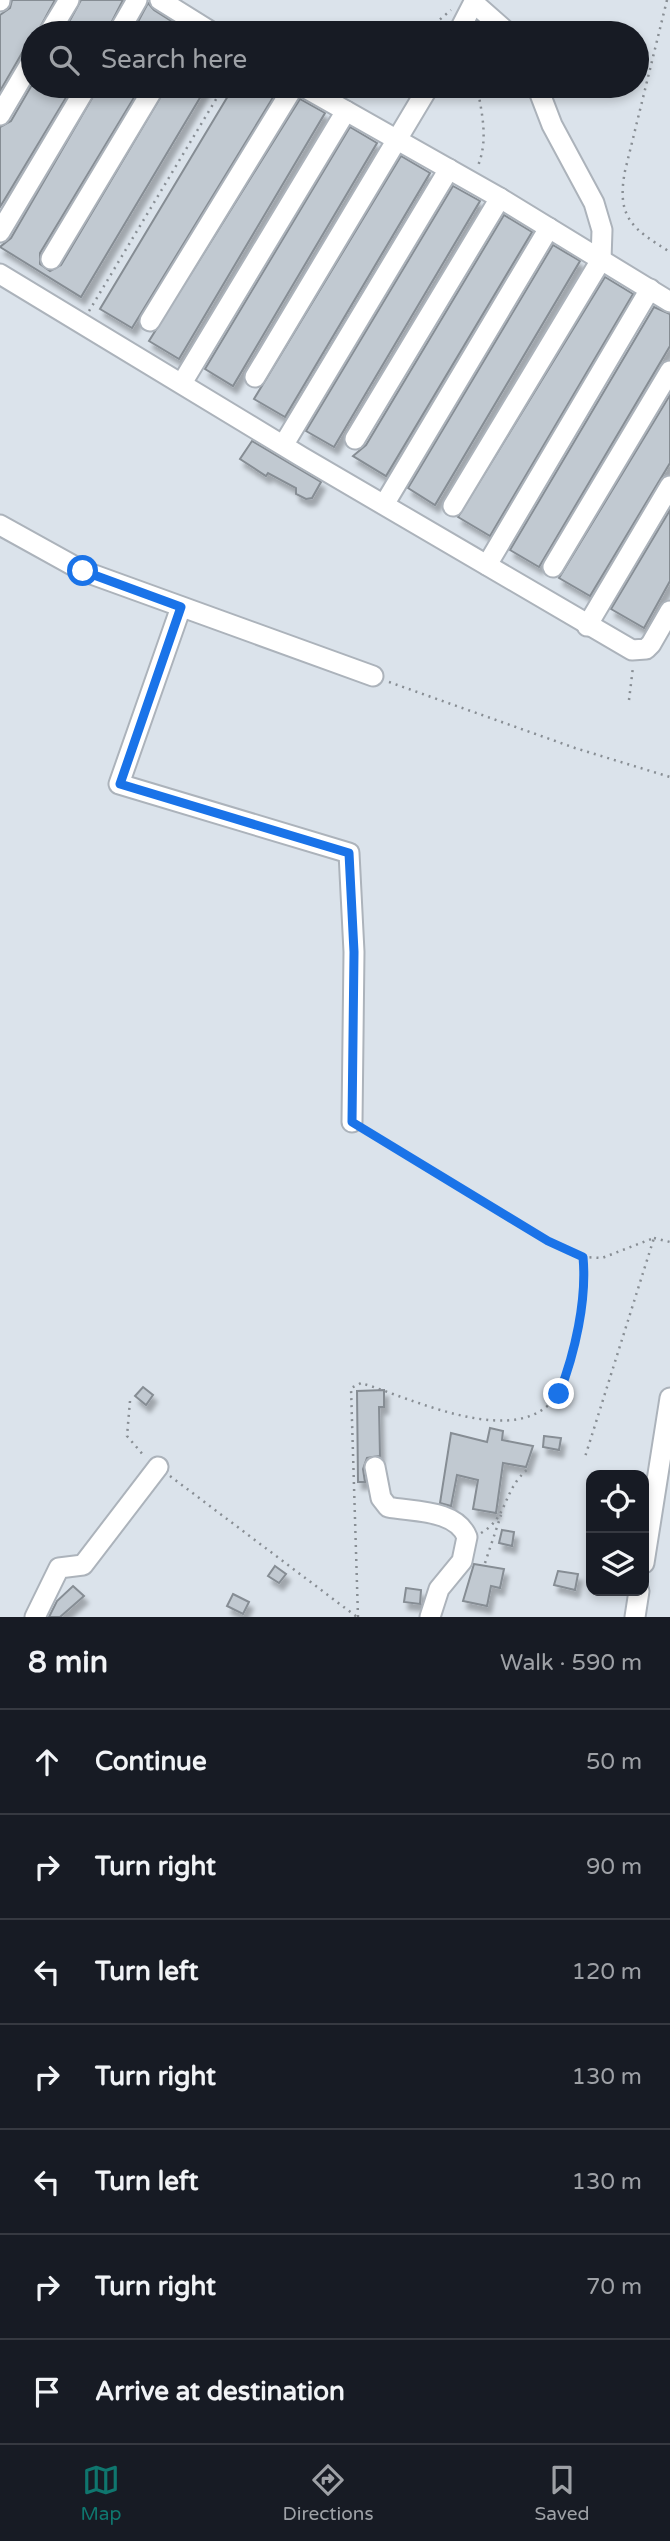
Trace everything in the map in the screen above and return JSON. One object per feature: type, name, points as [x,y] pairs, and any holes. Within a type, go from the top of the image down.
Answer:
[{"type":"street","points":[[56,21],[69,0]]},
{"type":"street","points":[[125,21],[137,0]]},
{"type":"street","points":[[160,0],[184,21]]},
{"type":"street","points":[[464,21],[475,1],[496,21]]},
{"type":"street","points":[[0,115],[21,79]]},
{"type":"street","points":[[0,232],[80,98]]},
{"type":"street","points":[[51,259],[148,98]]},
{"type":"street","points":[[150,321],[287,98]]},
{"type":"street","points":[[323,98],[500,198],[670,302]]},
{"type":"street","points":[[256,377],[422,98]]},
{"type":"street","points":[[453,506],[601,260],[602,230],[594,203],[552,125],[542,98]]},
{"type":"street","points":[[182,383],[346,111]]},
{"type":"street","points":[[284,444],[449,169]]},
{"type":"street","points":[[355,439],[500,198]]},
{"type":"street","points":[[384,503],[549,228]]},
{"type":"street","points":[[0,274],[587,626],[632,650],[646,649],[670,611]]},
{"type":"street","points":[[487,565],[650,289]]},
{"type":"street","points":[[553,567],[670,371]]},
{"type":"street","points":[[587,626],[670,486]]},
{"type":"street","points":[[0,525],[83,571],[373,676]]},
{"type":"street","points":[[181,607],[120,784],[349,853],[354,952],[352,1122]]},
{"type":"street","points":[[649,1533],[670,1398]]},
{"type":"street","points":[[35,1617],[59,1568],[83,1565],[158,1467]]},
{"type":"street","points":[[375,1467],[381,1498],[388,1507],[436,1514],[464,1530],[468,1544],[462,1561],[439,1589],[430,1617]]},
{"type":"street","points":[[635,1617],[638,1596]]},
{"type":"path","points":[[649,73],[667,0]]},
{"type":"path","points":[[438,21],[453,9]]},
{"type":"path","points":[[82,322],[217,98]]},
{"type":"path","points":[[471,183],[484,148],[478,98]]},
{"type":"path","points":[[643,98],[625,171],[622,197],[634,229],[670,253]]},
{"type":"path","points":[[629,700],[633,676],[632,650]]},
{"type":"path","points":[[373,676],[575,748],[670,777]]},
{"type":"path","points":[[352,1122],[548,1241],[583,1257],[602,1258],[654,1238],[670,1242]]},
{"type":"path","points":[[586,1457],[654,1238]]},
{"type":"path","points":[[357,1617],[351,1388],[361,1383],[475,1418],[513,1423],[526,1419],[551,1402],[563,1382],[579,1310],[583,1257]]},
{"type":"path","points":[[130,1401],[127,1436],[140,1452],[357,1617]]},
{"type":"path","points":[[485,1563],[512,1484],[529,1468]]},
{"type":"path","points":[[468,1544],[492,1526],[501,1512]]},
{"type":"building","points":[[12,0],[55,0],[44,21],[21,21],[21,55],[0,91],[0,15],[10,8]]},
{"type":"building","points":[[81,0],[123,0],[112,21],[70,21]]},
{"type":"building","points":[[148,3],[171,21],[138,21]]},
{"type":"building","points":[[24,98],[66,98],[0,207],[0,127],[11,121]]},
{"type":"building","points":[[92,98],[134,98],[40,253],[40,264],[50,271],[61,265],[160,98],[200,98],[81,297],[0,247],[11,238]]},
{"type":"building","points":[[227,98],[273,98],[132,328],[100,309]]},
{"type":"building","points":[[300,99],[325,113],[179,359],[149,341]]},
{"type":"building","points":[[350,127],[377,143],[233,386],[205,369]]},
{"type":"building","points":[[401,156],[430,173],[285,417],[254,399]]},
{"type":"building","points":[[453,186],[480,201],[334,447],[306,431]]},
{"type":"building","points":[[504,215],[532,232],[386,476],[353,456],[366,445]]},
{"type":"building","points":[[553,245],[580,261],[435,505],[408,488]]},
{"type":"building","points":[[605,277],[633,294],[490,536],[458,517]]},
{"type":"building","points":[[654,307],[670,314],[670,346],[539,567],[510,550]]},
{"type":"building","points":[[670,395],[670,463],[590,596],[559,578]]},
{"type":"building","points":[[252,441],[321,482],[312,498],[306,499],[296,494],[296,488],[268,473],[266,476],[240,459]]},
{"type":"building","points":[[670,510],[670,581],[644,628],[611,609]]},
{"type":"building","points":[[143,1387],[153,1395],[146,1405],[135,1396]]},
{"type":"building","points":[[384,1390],[384,1407],[379,1407],[380,1456],[367,1458],[363,1469],[365,1482],[358,1482],[357,1391]]},
{"type":"building","points":[[490,1428],[503,1431],[502,1440],[533,1446],[526,1467],[503,1463],[496,1513],[473,1509],[478,1480],[457,1475],[451,1506],[440,1503],[451,1433],[487,1442]]},
{"type":"building","points":[[544,1436],[561,1438],[559,1450],[543,1447]]},
{"type":"building","points":[[502,1530],[514,1532],[512,1546],[499,1543]]},
{"type":"building","points":[[474,1564],[504,1569],[500,1588],[491,1586],[487,1606],[463,1601]]},
{"type":"building","points":[[275,1566],[286,1574],[279,1583],[268,1576]]},
{"type":"building","points":[[558,1571],[578,1574],[575,1590],[554,1585]]},
{"type":"building","points":[[73,1586],[84,1596],[60,1617],[49,1617],[57,1601]]},
{"type":"building","points":[[406,1588],[421,1590],[420,1604],[404,1602]]},
{"type":"building","points":[[233,1594],[249,1602],[243,1614],[227,1606]]},
{"type":"route","points":[[83,571],[181,607],[120,784],[349,853],[354,952],[352,1122],[548,1241],[583,1257],[579,1310],[559,1394]]}]
